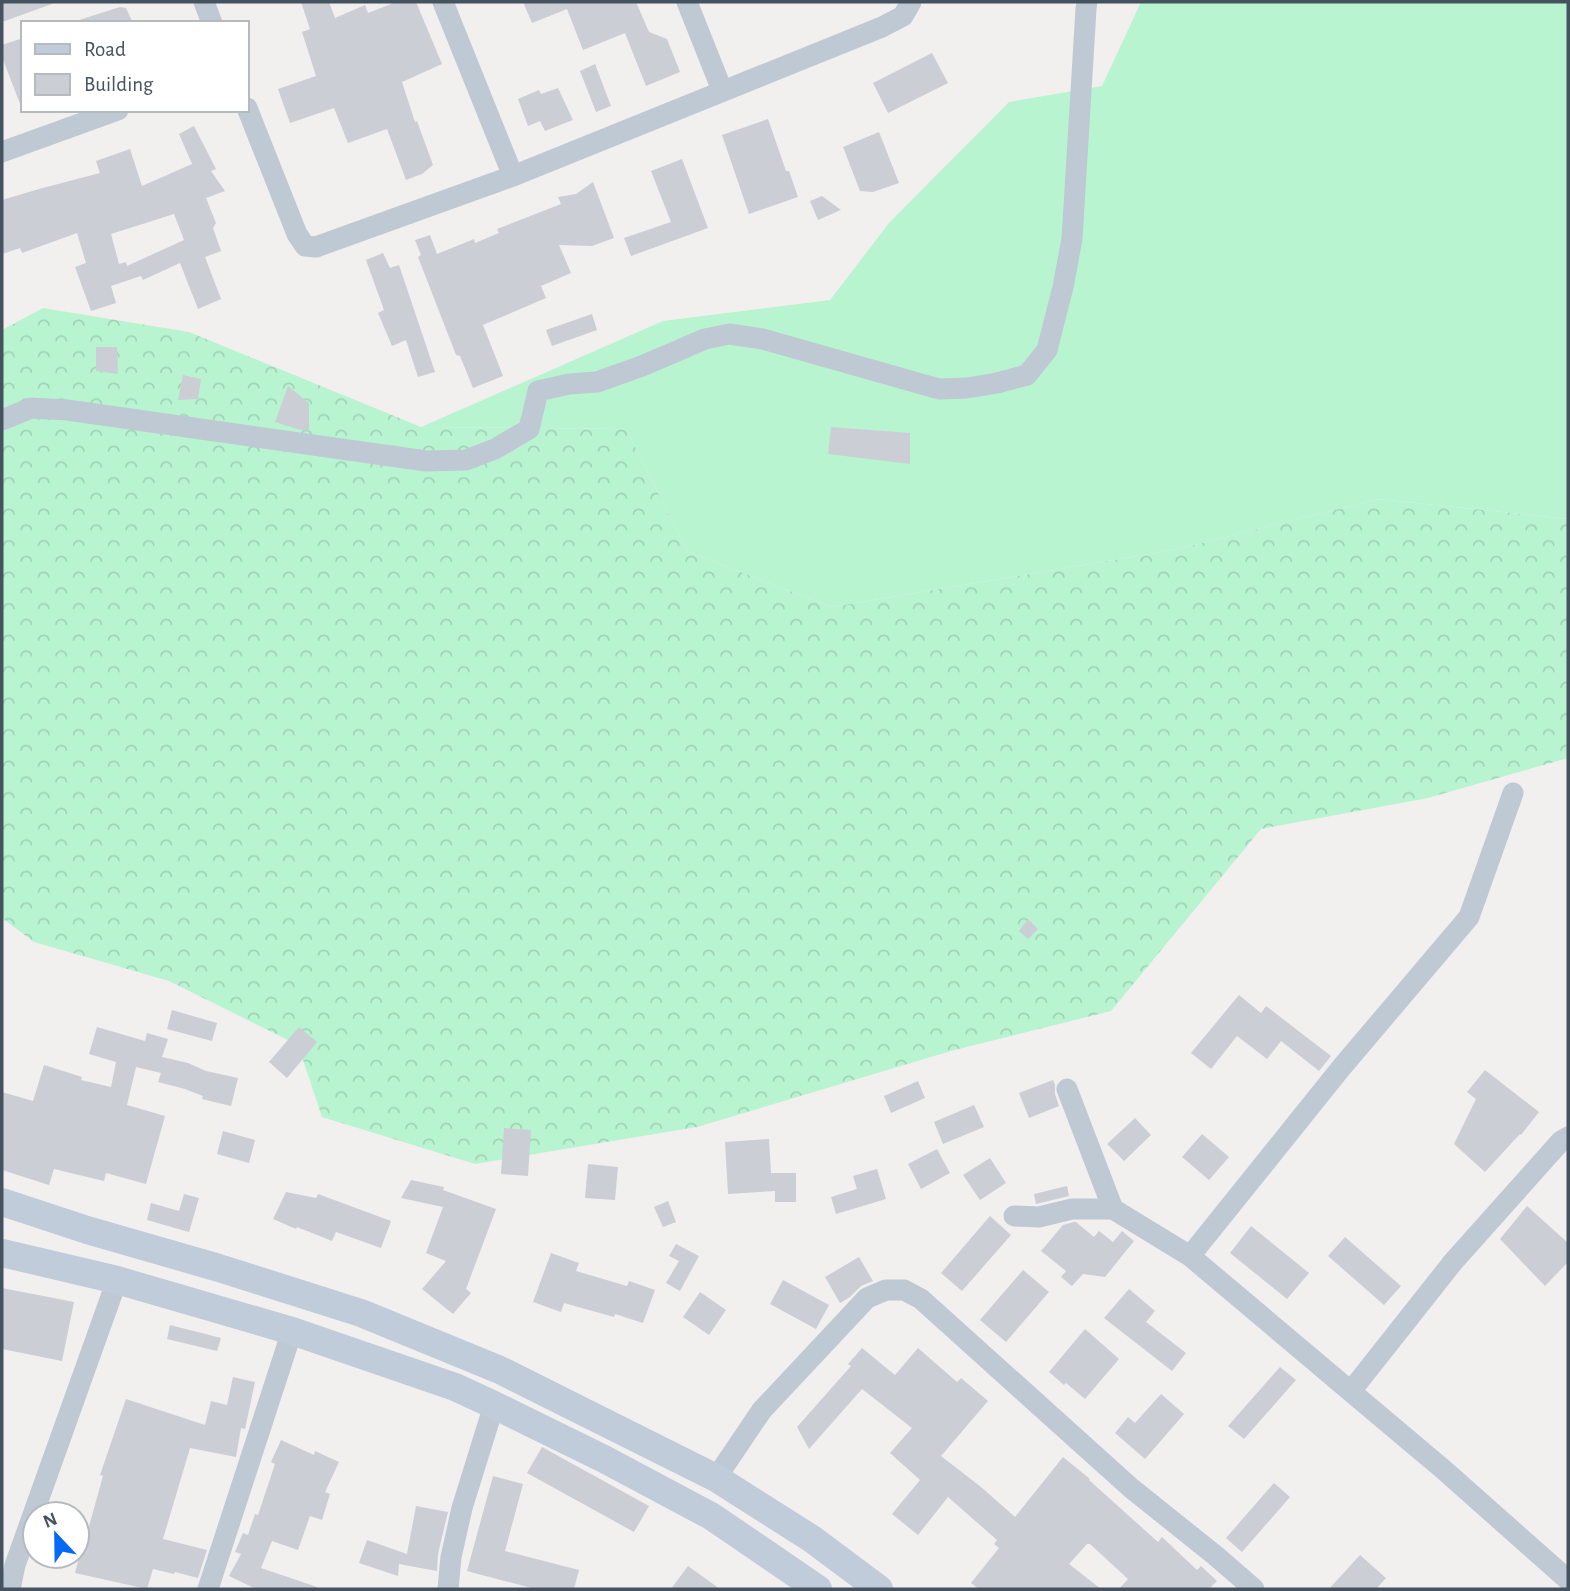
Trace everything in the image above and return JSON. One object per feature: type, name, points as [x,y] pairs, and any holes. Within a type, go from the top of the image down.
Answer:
[{"type":"street","points":[[204,2],[211,21]]},
{"type":"street","points":[[443,2],[513,176]]},
{"type":"street","points":[[687,2],[722,90]]},
{"type":"street","points":[[248,111],[296,234],[304,246],[316,247],[513,176],[882,27],[903,16],[911,2]]},
{"type":"street","points":[[2,420],[31,408],[66,410],[426,461],[466,460],[495,449],[530,429],[538,391],[569,384],[597,382],[705,339],[729,334],[763,339],[939,388],[967,388],[1027,375],[1046,350],[1063,287],[1072,239],[1087,2]]},
{"type":"street","points":[[2,152],[112,112]]},
{"type":"street","points":[[1190,1255],[1341,1068],[1469,918],[1513,793]]},
{"type":"street","points":[[1068,1089],[1113,1209]]},
{"type":"street","points":[[1351,1391],[1453,1262],[1561,1141],[1568,1137]]},
{"type":"street","points":[[2,1202],[360,1313],[500,1370],[716,1478],[812,1539],[879,1589]]},
{"type":"street","points":[[1014,1216],[1039,1217],[1072,1209],[1113,1209],[1190,1255],[1494,1513],[1568,1580]]},
{"type":"street","points":[[2,1253],[117,1280],[292,1331],[455,1387],[604,1459],[711,1516],[818,1589]]},
{"type":"street","points":[[10,1589],[8,1566],[117,1280]]},
{"type":"street","points":[[716,1478],[762,1410],[867,1298],[886,1290],[904,1290],[920,1299],[1131,1488],[1254,1589]]},
{"type":"street","points":[[208,1589],[292,1331]]},
{"type":"street","points":[[448,1589],[451,1557],[462,1508],[494,1405]]},
{"type":"green space","points":[[1141,2],[1568,2],[1568,519],[1379,499],[1174,550],[831,607],[687,551],[626,429],[421,427],[663,321],[830,300],[889,223],[1009,102],[1102,86]]},
{"type":"green space","points":[[43,308],[189,332],[421,427],[626,429],[687,551],[831,607],[1174,550],[1379,499],[1568,519],[1568,758],[1428,798],[1261,829],[1111,1011],[951,1051],[697,1127],[475,1164],[322,1117],[298,1045],[169,981],[34,942],[2,918],[2,330]]},
{"type":"building","points":[[2,2],[52,2],[52,4],[2,22]]},
{"type":"building","points":[[301,2],[329,2],[335,18],[365,5],[368,13],[396,2],[416,2],[442,64],[402,82],[433,165],[422,174],[406,180],[387,129],[348,143],[334,108],[290,123],[278,89],[316,76],[302,32],[310,29]]},
{"type":"building","points":[[523,2],[636,2],[649,32],[667,39],[680,72],[646,86],[625,33],[583,50],[567,9],[532,23]]},
{"type":"building","points":[[120,7],[126,8],[132,21],[79,21]]},
{"type":"building","points":[[21,39],[21,106],[2,57],[2,45]]},
{"type":"building","points":[[932,53],[948,83],[888,113],[873,83]]},
{"type":"building","points":[[595,64],[611,106],[596,112],[580,71]]},
{"type":"building","points":[[558,88],[573,120],[545,131],[540,121],[528,126],[518,99],[539,90],[541,94]]},
{"type":"building","points":[[768,119],[798,197],[749,214],[722,135]]},
{"type":"building","points":[[194,126],[216,169],[211,171],[225,191],[206,198],[216,223],[213,228],[221,251],[205,257],[221,299],[198,309],[180,263],[143,280],[141,276],[111,286],[116,303],[91,311],[75,267],[86,263],[77,233],[22,253],[20,248],[2,254],[2,200],[100,173],[96,161],[130,149],[142,186],[192,164],[179,134]],"holes":[[[174,214],[184,240],[127,266],[126,262],[119,264],[111,234]]]},
{"type":"building","points":[[879,132],[899,183],[873,192],[860,191],[843,147]]},
{"type":"building","points":[[682,159],[708,228],[631,256],[624,238],[671,222],[651,171]]},
{"type":"building","points":[[593,182],[614,238],[592,246],[559,245],[571,273],[541,286],[546,298],[483,325],[503,376],[473,388],[460,356],[456,355],[418,257],[421,255],[415,240],[430,235],[437,254],[474,239],[475,243],[499,233],[497,229],[561,204],[558,197],[576,194]]},
{"type":"building","points":[[822,196],[841,210],[818,220],[810,201]]},
{"type":"building","points":[[383,253],[390,268],[399,265],[435,372],[418,377],[406,340],[392,346],[378,313],[384,310],[366,260]]},
{"type":"building","points":[[592,314],[597,330],[552,346],[546,330]]},
{"type":"building","points":[[96,347],[117,347],[118,374],[96,371]]},
{"type":"building","points":[[183,375],[201,379],[198,399],[178,400]]},
{"type":"building","points":[[288,386],[309,403],[309,431],[275,422]]},
{"type":"building","points":[[831,427],[910,433],[910,464],[828,454]]},
{"type":"building","points":[[1028,919],[1038,929],[1028,939],[1019,931]]},
{"type":"building","points":[[1239,995],[1261,1013],[1266,1006],[1331,1056],[1319,1071],[1281,1041],[1267,1059],[1237,1036],[1211,1069],[1191,1053]]},
{"type":"building","points":[[172,1010],[217,1023],[212,1041],[167,1029]]},
{"type":"building","points":[[97,1027],[145,1041],[147,1033],[168,1039],[162,1057],[238,1078],[231,1106],[202,1099],[203,1096],[185,1089],[158,1082],[161,1073],[136,1067],[127,1105],[165,1116],[146,1184],[106,1173],[104,1181],[54,1169],[49,1185],[2,1170],[2,1092],[33,1101],[44,1065],[82,1077],[81,1080],[111,1087],[116,1062],[89,1054]]},
{"type":"building","points":[[299,1027],[317,1042],[287,1078],[269,1062]]},
{"type":"building","points":[[1485,1070],[1539,1112],[1485,1172],[1454,1144],[1476,1099],[1467,1092]]},
{"type":"building","points":[[1053,1080],[1059,1106],[1029,1118],[1019,1093]]},
{"type":"building","points":[[918,1081],[925,1098],[891,1113],[884,1096]]},
{"type":"building","points":[[974,1105],[984,1127],[943,1144],[934,1122]]},
{"type":"building","points":[[1135,1118],[1151,1135],[1124,1161],[1107,1144]]},
{"type":"building","points":[[504,1128],[531,1130],[528,1176],[501,1174]]},
{"type":"building","points":[[223,1131],[255,1140],[249,1163],[217,1154]]},
{"type":"building","points":[[1202,1134],[1229,1157],[1209,1180],[1182,1157]]},
{"type":"building","points":[[769,1139],[771,1173],[796,1173],[796,1202],[775,1202],[775,1191],[728,1194],[725,1142]]},
{"type":"building","points":[[937,1149],[950,1173],[921,1189],[908,1164]]},
{"type":"building","points":[[990,1158],[1006,1183],[980,1200],[963,1175]]},
{"type":"building","points":[[588,1164],[618,1167],[615,1200],[585,1198]]},
{"type":"building","points":[[877,1169],[886,1199],[836,1214],[831,1197],[857,1189],[853,1176]]},
{"type":"building","points":[[411,1180],[444,1187],[443,1190],[496,1209],[466,1289],[471,1293],[453,1314],[422,1289],[446,1261],[426,1253],[443,1207],[401,1198]]},
{"type":"building","points":[[1067,1186],[1069,1196],[1036,1204],[1034,1194]]},
{"type":"building","points":[[286,1192],[316,1198],[318,1194],[391,1221],[381,1248],[336,1232],[332,1241],[273,1219]]},
{"type":"building","points":[[184,1194],[199,1198],[189,1232],[147,1220],[151,1203],[179,1211]]},
{"type":"building","points":[[668,1201],[676,1222],[663,1227],[654,1207]]},
{"type":"building","points":[[1527,1206],[1568,1243],[1568,1262],[1545,1286],[1500,1239]]},
{"type":"building","points":[[990,1216],[1011,1235],[962,1291],[941,1273]]},
{"type":"building","points":[[1076,1222],[1094,1237],[1099,1231],[1113,1242],[1122,1231],[1134,1241],[1105,1277],[1083,1274],[1072,1286],[1061,1277],[1066,1271],[1041,1251],[1063,1225]]},
{"type":"building","points":[[1251,1226],[1309,1273],[1287,1299],[1230,1253]]},
{"type":"building","points":[[1345,1237],[1401,1286],[1384,1305],[1328,1256]]},
{"type":"building","points":[[676,1244],[699,1256],[680,1291],[666,1283],[679,1261],[669,1256]]},
{"type":"building","points":[[551,1253],[579,1263],[576,1271],[627,1286],[629,1281],[655,1290],[643,1323],[564,1303],[561,1312],[533,1302]]},
{"type":"building","points":[[859,1257],[873,1281],[861,1286],[840,1303],[825,1277]]},
{"type":"building","points":[[1023,1270],[1049,1292],[1006,1342],[980,1320]]},
{"type":"building","points":[[783,1280],[829,1305],[816,1329],[770,1304]]},
{"type":"building","points":[[2,1288],[74,1302],[62,1361],[2,1349]]},
{"type":"building","points":[[1129,1289],[1155,1311],[1146,1322],[1186,1353],[1172,1371],[1104,1318]]},
{"type":"building","points":[[700,1292],[726,1310],[709,1335],[683,1317]]},
{"type":"building","points":[[170,1325],[221,1338],[217,1351],[167,1339]]},
{"type":"building","points":[[1085,1329],[1119,1359],[1085,1399],[1049,1372]]},
{"type":"building","points":[[862,1348],[895,1375],[918,1348],[957,1382],[961,1378],[988,1401],[941,1456],[1015,1517],[1063,1457],[1158,1542],[1162,1537],[1197,1570],[1201,1566],[1217,1581],[1209,1589],[1119,1589],[1128,1579],[1087,1544],[1069,1564],[1101,1589],[979,1589],[971,1583],[999,1548],[994,1544],[997,1540],[948,1497],[918,1535],[892,1514],[920,1480],[890,1453],[912,1428],[862,1389],[809,1449],[797,1427],[851,1366],[848,1364]]},
{"type":"building","points":[[1280,1367],[1296,1380],[1244,1439],[1228,1426]]},
{"type":"building","points":[[233,1377],[255,1382],[245,1429],[241,1428],[236,1457],[190,1448],[163,1539],[207,1550],[198,1578],[153,1569],[147,1589],[75,1573],[76,1570],[91,1570],[91,1519],[103,1476],[100,1475],[126,1399],[205,1425],[211,1401],[227,1405]]},
{"type":"building","points":[[1161,1394],[1184,1414],[1145,1459],[1115,1433],[1128,1417],[1135,1423]]},
{"type":"building","points":[[281,1440],[314,1455],[315,1451],[339,1462],[325,1492],[330,1494],[322,1520],[310,1516],[298,1550],[272,1541],[261,1568],[317,1589],[256,1589],[229,1576],[241,1554],[235,1552],[243,1533],[248,1535],[255,1514],[258,1515],[275,1464],[271,1462]]},
{"type":"building","points":[[542,1447],[649,1506],[634,1532],[527,1473]]},
{"type":"building","points":[[493,1476],[523,1484],[505,1551],[579,1570],[574,1589],[535,1589],[467,1571]]},
{"type":"building","points":[[1274,1483],[1290,1497],[1242,1552],[1226,1538]]},
{"type":"building","points":[[416,1506],[448,1512],[438,1554],[437,1571],[399,1564],[398,1576],[359,1563],[367,1540],[407,1554]]},
{"type":"building","points":[[1360,1555],[1386,1578],[1376,1589],[1329,1589]]},
{"type":"building","points":[[688,1566],[720,1589],[671,1589]]}]
